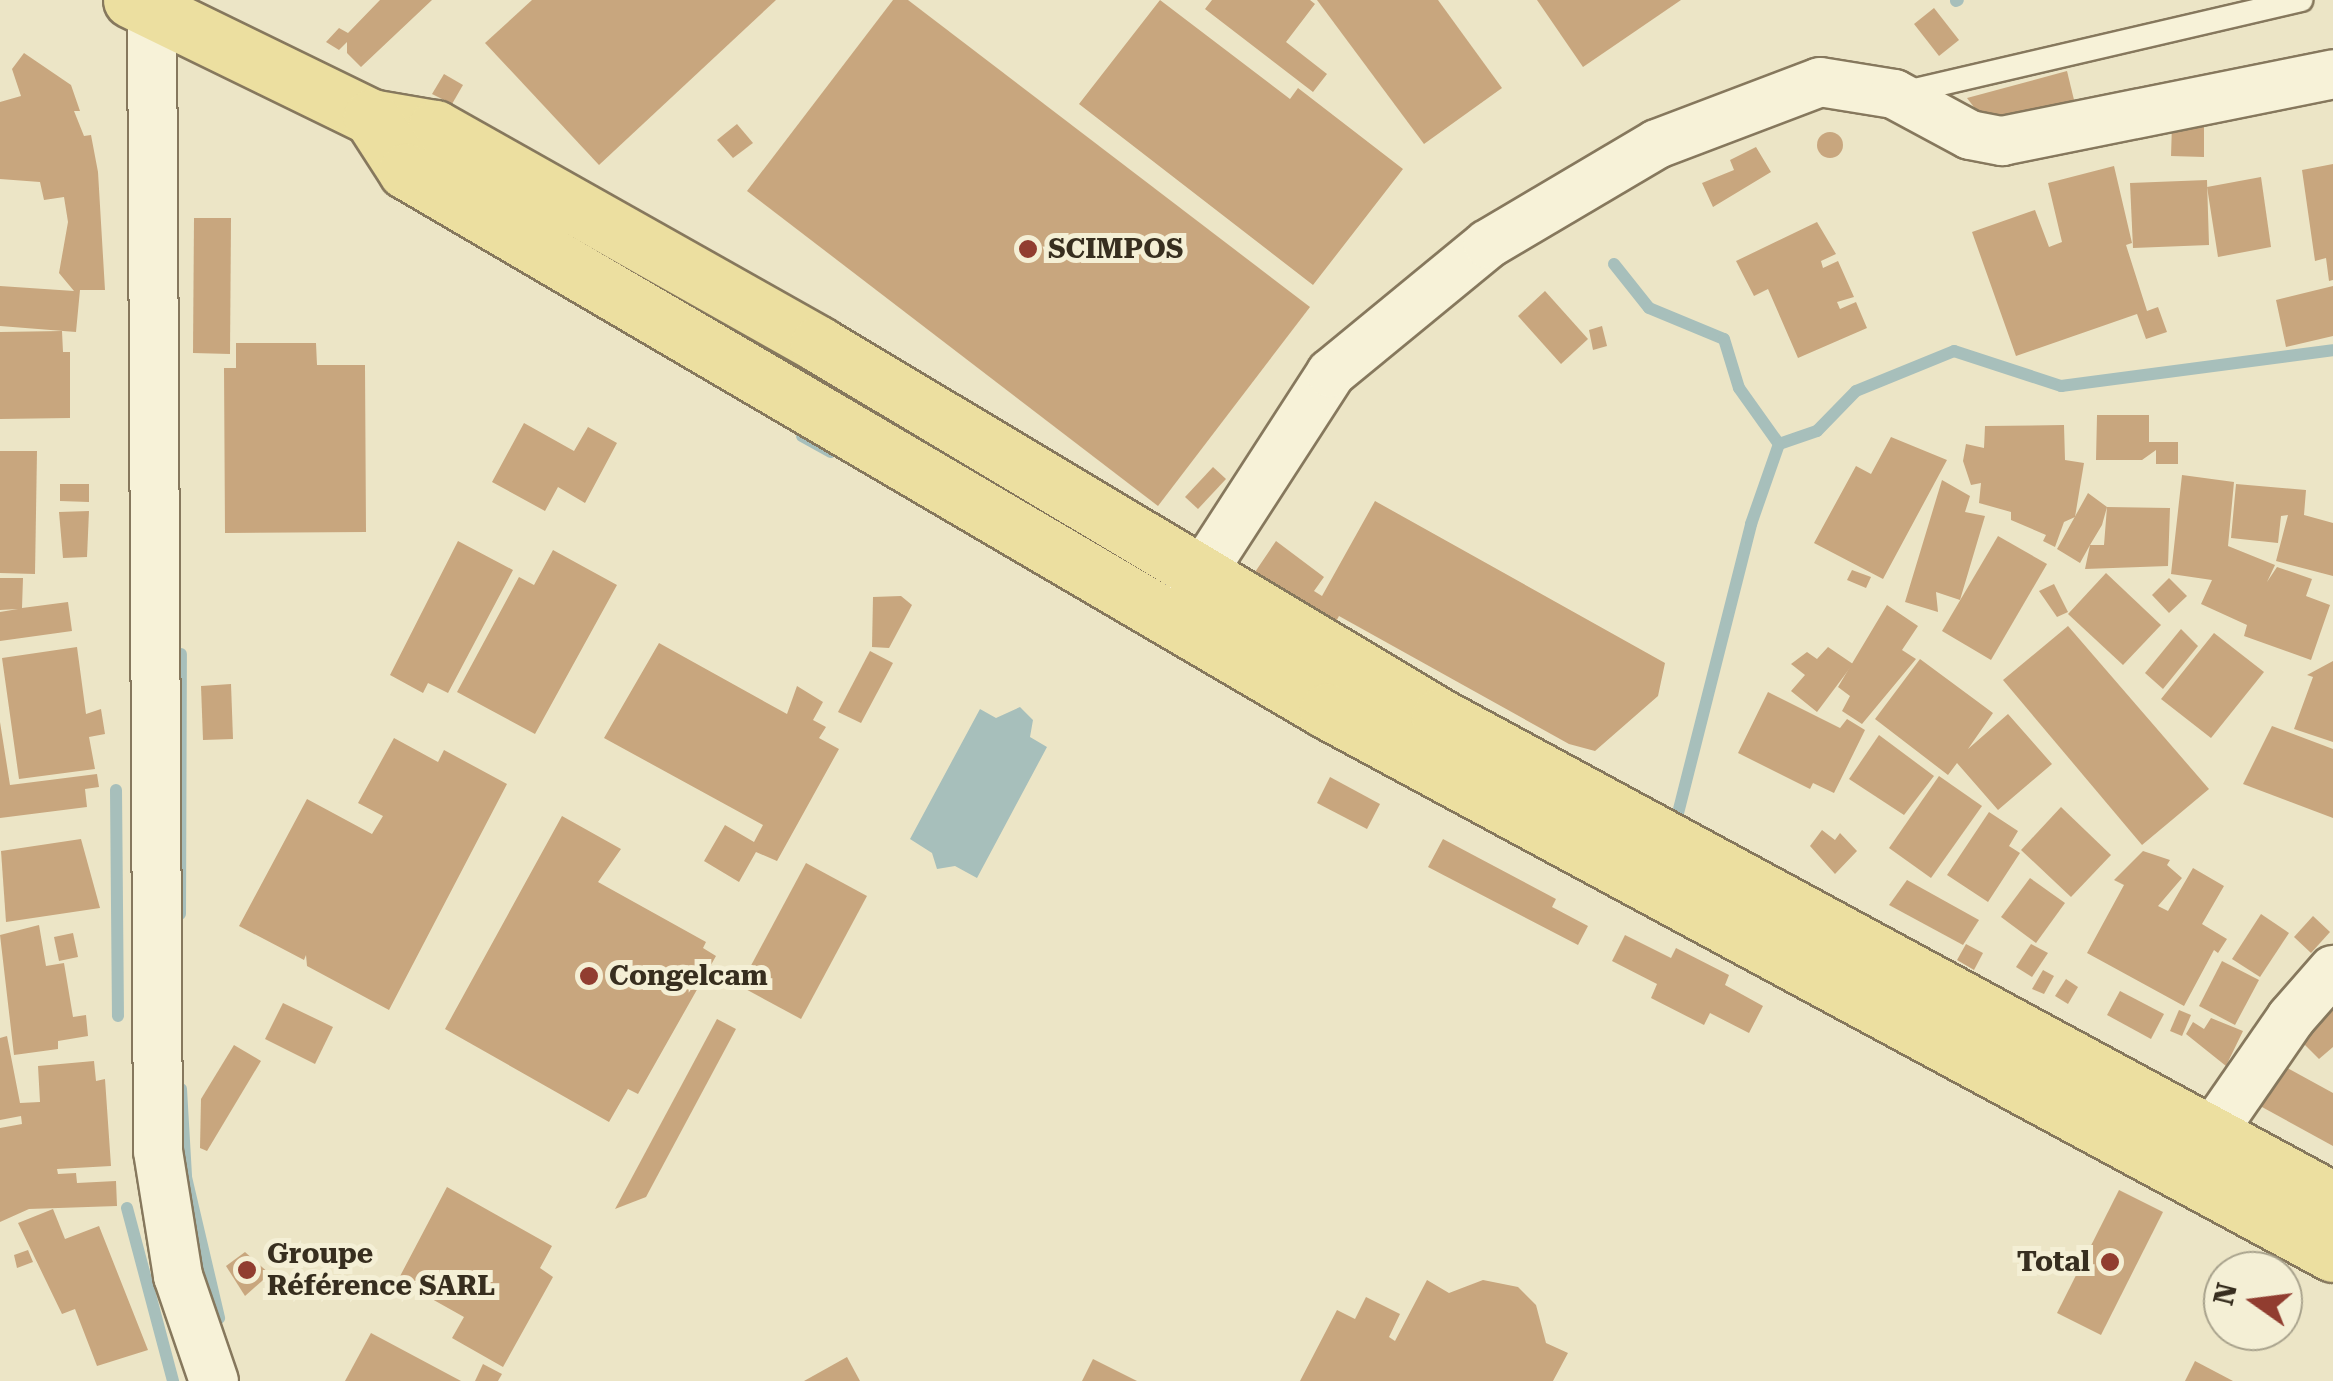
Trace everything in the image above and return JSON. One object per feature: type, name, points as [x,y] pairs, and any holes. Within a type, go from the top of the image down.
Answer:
[{"type":"main road","points":[[166,8],[371,117],[436,128],[818,344],[1187,597]]},
{"type":"main road","points":[[371,117],[406,171],[790,396],[1187,597],[1427,737],[2197,1153],[2333,1254]]},
{"type":"main road","points":[[790,396],[818,344]]},
{"type":"main road","points":[[2197,1153],[2333,1200]]},
{"type":"street","points":[[166,8],[158,1151],[178,1276],[214,1381]]},
{"type":"street","points":[[1187,597],[1331,373],[1488,244],[1657,144],[1820,82],[1894,94],[1970,135],[2002,141],[2333,74]]},
{"type":"street","points":[[2197,1153],[2333,970]]},
{"type":"lane","points":[[1894,94],[2301,0]]},
{"type":"water","points":[[1020,707],[1033,720],[1030,737],[1047,747],[977,878],[955,866],[937,869],[932,853],[910,839],[980,709],[996,718]]},
{"type":"building","points":[[380,0],[432,0],[361,67],[347,53],[347,42],[339,50],[326,42],[339,28],[348,33]]},
{"type":"building","points":[[532,0],[776,0],[599,165],[485,43]]},
{"type":"building","name":"SCIMPOS","points":[[893,0],[908,0],[1310,307],[1158,506],[747,191]]},
{"type":"building","points":[[1160,0],[1290,99],[1298,88],[1403,169],[1313,285],[1079,104]]},
{"type":"building","points":[[1212,0],[1310,0],[1315,4],[1286,42],[1327,74],[1313,92],[1205,9]]},
{"type":"building","points":[[1317,0],[1438,0],[1502,88],[1424,144]]},
{"type":"building","points":[[1537,0],[1681,0],[1583,67]]},
{"type":"building","points":[[1934,8],[1959,40],[1939,56],[1914,24]]},
{"type":"building","points":[[24,53],[71,85],[80,111],[74,111],[84,136],[91,135],[98,172],[105,290],[80,290],[76,332],[0,326],[0,286],[74,291],[59,273],[68,222],[64,197],[44,200],[40,182],[0,179],[0,102],[21,96],[12,69]]},
{"type":"building","points":[[2067,71],[2075,104],[1989,127],[1967,98]]},
{"type":"building","points":[[444,74],[463,85],[452,104],[432,94]]},
{"type":"building","points":[[737,124],[753,143],[733,158],[717,140]]},
{"type":"building","points":[[2172,125],[2204,127],[2204,157],[2171,156]]},
{"type":"building","points":[[1830,132],[1839,136],[1843,145],[1839,154],[1830,158],[1821,154],[1817,145],[1821,136]]},
{"type":"building","points":[[1756,147],[1771,172],[1713,207],[1702,183],[1734,170],[1730,160]]},
{"type":"building","points":[[2333,164],[2333,280],[2329,281],[2326,258],[2315,261],[2302,170]]},
{"type":"building","points":[[2114,166],[2132,243],[2126,245],[2147,311],[2158,307],[2167,332],[2146,339],[2137,314],[2016,356],[1972,232],[2035,210],[2049,247],[2062,242],[2048,183]]},
{"type":"building","points":[[2261,177],[2271,247],[2218,257],[2207,187]]},
{"type":"building","points":[[2207,180],[2209,245],[2133,248],[2130,183]]},
{"type":"building","points":[[194,218],[231,218],[230,354],[193,353]]},
{"type":"building","points":[[1817,222],[1836,254],[1821,261],[1823,268],[1838,261],[1854,297],[1837,302],[1840,309],[1856,302],[1867,328],[1798,358],[1768,289],[1754,296],[1736,261]]},
{"type":"building","points":[[2333,286],[2333,336],[2286,347],[2276,300]]},
{"type":"building","points":[[1545,291],[1588,339],[1561,364],[1518,316]]},
{"type":"building","points":[[1602,326],[1607,346],[1593,350],[1589,330]]},
{"type":"building","points":[[62,331],[63,352],[70,352],[70,418],[0,419],[0,332]]},
{"type":"building","points":[[236,343],[316,343],[317,365],[365,365],[366,532],[225,533],[224,368],[236,368]]},
{"type":"building","points":[[2097,415],[2149,415],[2149,442],[2178,442],[2178,464],[2156,464],[2156,450],[2142,460],[2096,460]]},
{"type":"building","points":[[524,423],[574,451],[588,427],[617,443],[585,503],[558,487],[545,511],[492,482]]},
{"type":"building","points":[[2064,425],[2065,460],[2084,463],[2075,517],[2064,522],[2055,547],[2043,541],[2046,535],[2011,520],[2011,512],[1979,503],[1981,483],[1971,485],[1963,461],[1966,444],[1984,448],[1985,426]]},
{"type":"building","points":[[1891,437],[1947,460],[1883,579],[1814,543],[1856,466],[1871,474]]},
{"type":"building","points":[[0,451],[37,451],[35,574],[0,573]]},
{"type":"building","points":[[1213,467],[1226,479],[1198,509],[1185,497]]},
{"type":"building","points":[[2182,475],[2234,482],[2228,546],[2275,565],[2267,582],[2277,567],[2312,579],[2306,596],[2330,605],[2311,660],[2244,636],[2247,625],[2201,604],[2212,580],[2171,574]]},
{"type":"building","points":[[1942,480],[1970,496],[1965,512],[1985,516],[1960,600],[1936,592],[1938,612],[1905,602]]},
{"type":"building","points":[[60,484],[89,484],[89,502],[60,501]]},
{"type":"building","points":[[2236,484],[2306,490],[2304,515],[2333,523],[2333,576],[2276,561],[2288,515],[2281,516],[2278,543],[2231,538]]},
{"type":"building","points":[[2088,493],[2107,507],[2102,525],[2080,563],[2057,549]]},
{"type":"building","points":[[1375,501],[1665,663],[1658,696],[1595,751],[1569,744],[1339,616],[1334,625],[1253,575],[1276,541],[1324,577],[1314,591],[1322,596]]},
{"type":"building","points":[[2107,507],[2170,508],[2168,566],[2085,569],[2090,545],[2104,545]]},
{"type":"building","points":[[89,511],[87,557],[63,558],[59,512]]},
{"type":"building","points":[[1998,536],[2047,564],[1991,660],[1942,631]]},
{"type":"building","points":[[458,541],[513,570],[448,693],[428,683],[423,693],[390,675]]},
{"type":"building","points":[[553,550],[617,585],[535,734],[457,692],[519,577],[534,585]]},
{"type":"building","points":[[1852,570],[1871,577],[1866,588],[1847,580]]},
{"type":"building","points":[[2106,573],[2161,625],[2123,665],[2068,614]]},
{"type":"building","points":[[0,578],[23,578],[22,608],[68,602],[72,631],[0,641],[0,612],[18,609],[0,610]]},
{"type":"building","points":[[2169,578],[2187,596],[2169,613],[2152,595]]},
{"type":"building","points":[[2054,584],[2068,612],[2057,617],[2039,591]]},
{"type":"building","points":[[901,596],[912,605],[889,648],[872,647],[873,597]]},
{"type":"building","points":[[1887,605],[1918,626],[1902,650],[1916,659],[1862,724],[1842,711],[1850,696],[1838,687]]},
{"type":"building","points":[[2068,626],[2209,789],[2142,845],[2003,680]]},
{"type":"building","points":[[2181,629],[2198,646],[2163,689],[2145,673]]},
{"type":"building","points":[[2214,633],[2264,672],[2211,738],[2161,699]]},
{"type":"building","points":[[659,643],[787,714],[797,686],[823,702],[813,720],[826,727],[819,738],[839,749],[777,861],[756,852],[739,882],[704,861],[725,825],[754,842],[763,825],[604,738]]},
{"type":"building","points":[[77,647],[86,714],[101,709],[105,734],[89,737],[95,769],[19,779],[2,658]]},
{"type":"building","points":[[1828,647],[1853,664],[1817,712],[1791,691],[1805,675],[1791,664],[1807,652],[1817,659]]},
{"type":"building","points":[[870,651],[893,663],[861,723],[838,712]]},
{"type":"building","points":[[1920,659],[1993,713],[1968,749],[2008,714],[2052,764],[1998,810],[1957,763],[1948,775],[1875,719]]},
{"type":"building","points":[[2333,661],[2333,742],[2294,729],[2313,677],[2307,675]]},
{"type":"building","points":[[231,684],[233,739],[203,740],[201,686]]},
{"type":"building","points":[[1768,692],[1840,728],[1847,719],[1865,730],[1834,793],[1813,783],[1810,789],[1738,753]]},
{"type":"building","points":[[0,722],[10,785],[97,774],[99,787],[85,789],[87,807],[0,818]]},
{"type":"building","points":[[2272,726],[2333,749],[2333,818],[2243,784]]},
{"type":"building","points":[[1879,735],[1934,776],[1904,815],[1849,779]]},
{"type":"building","points":[[394,738],[438,762],[444,750],[507,784],[389,1010],[307,966],[306,955],[304,960],[239,926],[307,799],[372,834],[383,816],[358,803]]},
{"type":"building","points":[[1939,776],[1982,806],[1931,878],[1889,848]]},
{"type":"building","points":[[1330,777],[1380,804],[1367,829],[1317,803]]},
{"type":"building","points":[[2061,807],[2111,855],[2071,897],[2021,850]]},
{"type":"building","points":[[1989,812],[2018,831],[2009,846],[2020,853],[1988,902],[1947,875]]},
{"type":"building","name":"Congelcam","points":[[562,816],[621,849],[598,882],[706,942],[703,948],[716,956],[638,1094],[628,1089],[609,1122],[445,1029]]},
{"type":"building","points":[[1822,830],[1835,840],[1840,833],[1857,851],[1835,874],[1810,846]]},
{"type":"building","points":[[81,839],[100,908],[6,922],[1,851]]},
{"type":"building","points":[[1443,839],[1556,899],[1552,907],[1588,926],[1578,945],[1428,867]]},
{"type":"building","points":[[2143,851],[2170,860],[2167,865],[2182,878],[2158,906],[2168,911],[2193,868],[2224,886],[2202,924],[2227,939],[2218,953],[2214,950],[2184,1006],[2087,953],[2124,885],[2114,880]]},
{"type":"building","points":[[806,863],[867,896],[801,1019],[740,986]]},
{"type":"building","points":[[2030,878],[2065,903],[2036,943],[2001,917]]},
{"type":"building","points":[[1907,880],[1979,920],[1963,945],[1889,905]]},
{"type":"building","points":[[2261,914],[2289,933],[2260,977],[2232,959]]},
{"type":"building","points":[[2313,916],[2330,932],[2311,953],[2294,937]]},
{"type":"building","points":[[39,925],[46,966],[64,963],[73,1017],[86,1015],[88,1036],[58,1041],[58,1049],[14,1055],[0,935]]},
{"type":"building","points":[[73,933],[78,957],[59,961],[54,937]]},
{"type":"building","points":[[1625,935],[1671,958],[1676,948],[1729,975],[1725,985],[1763,1006],[1749,1033],[1710,1013],[1704,1025],[1651,998],[1657,984],[1612,961]]},
{"type":"building","points":[[1966,944],[1983,953],[1974,970],[1957,960]]},
{"type":"building","points":[[2031,944],[2048,953],[2032,977],[2016,967]]},
{"type":"building","points":[[2222,961],[2259,980],[2235,1025],[2199,1006]]},
{"type":"building","points":[[2043,970],[2054,976],[2044,994],[2032,989]]},
{"type":"building","points":[[2066,979],[2078,987],[2068,1004],[2055,996]]},
{"type":"building","points":[[2333,985],[2333,1047],[2319,1059],[2292,1032]]},
{"type":"building","points":[[2120,991],[2164,1014],[2151,1039],[2107,1015]]},
{"type":"building","points":[[283,1003],[333,1027],[315,1064],[265,1039]]},
{"type":"building","points":[[2179,1010],[2191,1015],[2182,1036],[2170,1031]]},
{"type":"building","points":[[2211,1018],[2243,1031],[2226,1066],[2186,1034],[2193,1022],[2204,1029]]},
{"type":"building","points":[[717,1019],[736,1029],[646,1197],[615,1209]]},
{"type":"building","points":[[7,1036],[20,1103],[40,1102],[38,1066],[94,1061],[96,1081],[105,1079],[111,1166],[57,1169],[58,1174],[76,1173],[77,1183],[116,1181],[117,1206],[29,1209],[0,1222],[0,1128],[22,1124],[21,1116],[0,1120],[0,1038]]},
{"type":"building","points":[[234,1045],[261,1061],[207,1151],[200,1148],[201,1099]]},
{"type":"building","points":[[2273,1060],[2333,1093],[2333,1146],[2251,1101]]},
{"type":"building","points":[[447,1187],[552,1246],[540,1268],[553,1277],[503,1367],[452,1338],[464,1317],[398,1280]]},
{"type":"building","name":"Total","points":[[2119,1190],[2163,1212],[2101,1335],[2057,1313]]},
{"type":"building","points":[[53,1209],[65,1239],[99,1226],[148,1350],[97,1366],[75,1309],[62,1314],[18,1223]]},
{"type":"building","points":[[28,1250],[33,1262],[17,1268],[14,1255]]},
{"type":"building","name":"Groupe Référence SARL","points":[[245,1252],[270,1274],[245,1296],[226,1266]]},
{"type":"building","points":[[1427,1280],[1449,1293],[1483,1280],[1518,1287],[1536,1305],[1546,1343],[1568,1353],[1553,1381],[1300,1381],[1337,1310],[1355,1319],[1366,1297],[1400,1314],[1389,1337],[1395,1341]]},
{"type":"building","points":[[371,1333],[461,1381],[345,1381]]},
{"type":"building","points":[[847,1357],[860,1381],[804,1381]]},
{"type":"building","points":[[1093,1359],[1137,1381],[1082,1381]]},
{"type":"building","points":[[2195,1361],[2233,1381],[2185,1381]]},
{"type":"building","points":[[483,1364],[502,1374],[498,1381],[475,1381]]},
{"type":"waterway","points":[[1614,264],[1649,308],[1724,339],[1739,388],[1779,444]]},
{"type":"waterway","points":[[1779,444],[1817,431],[1856,391],[1954,351],[2061,386],[2333,350]]},
{"type":"waterway","points":[[802,436],[831,452]]},
{"type":"waterway","points":[[1674,829],[1751,524],[1779,444]]},
{"type":"waterway","points":[[180,914],[181,654]]},
{"type":"waterway","points":[[116,790],[118,1016]]},
{"type":"waterway","points":[[181,1089],[186,1177],[219,1318]]},
{"type":"waterway","points":[[127,1208],[173,1381]]},
{"type":"place","name":"SCIMPOS","points":[[1028,249]]},
{"type":"place","name":"Congelcam","points":[[589,976]]},
{"type":"place","name":"Total","points":[[2110,1262]]},
{"type":"place","name":"Groupe Référence SARL","points":[[247,1270]]}]
